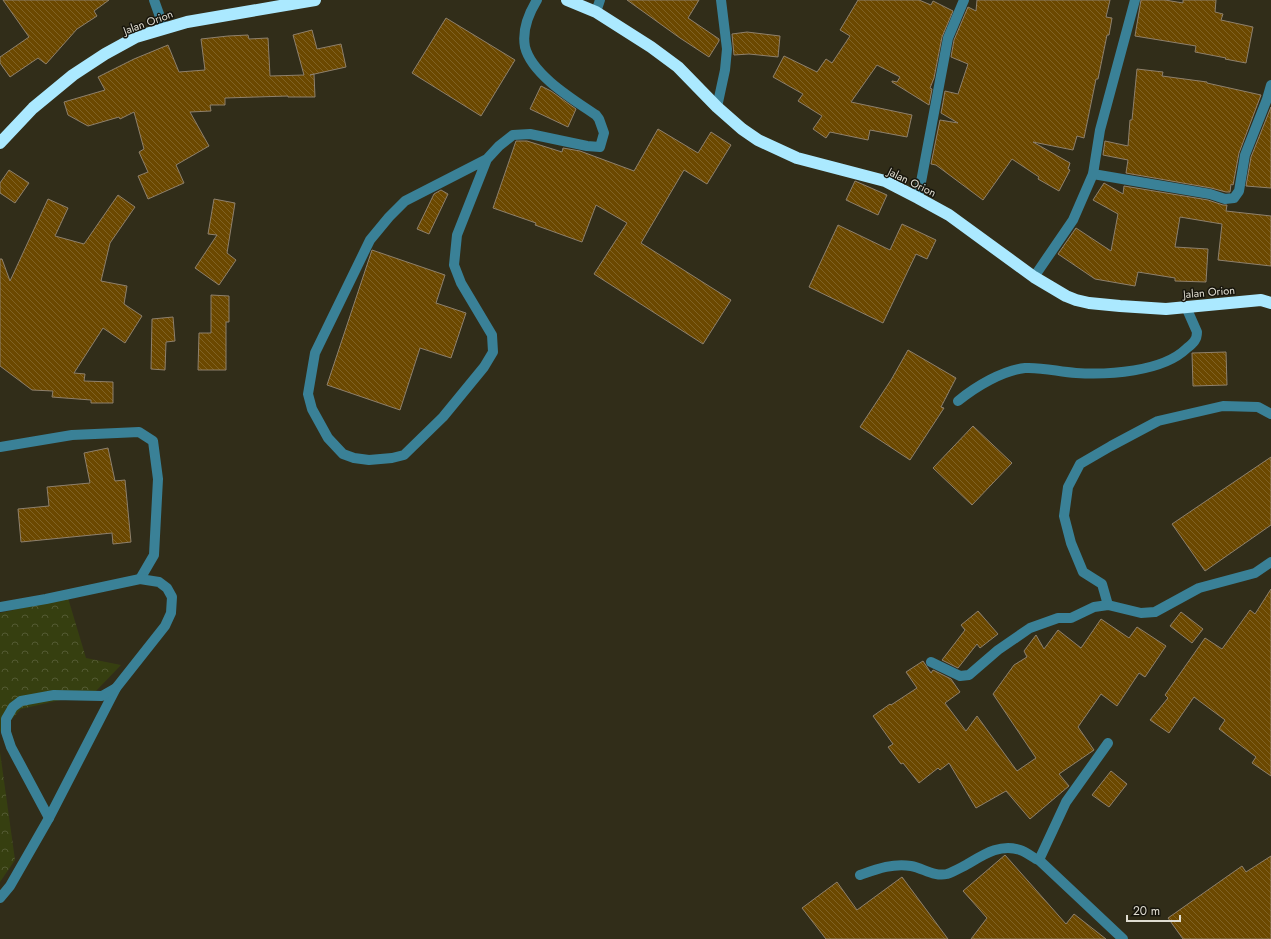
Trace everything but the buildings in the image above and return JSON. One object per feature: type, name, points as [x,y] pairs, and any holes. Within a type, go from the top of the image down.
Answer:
[{"type":"highway","name":"Jalan Orion","points":[[0,143],[33,108],[73,76],[105,54],[136,37],[187,22],[314,0]]},
{"type":"highway","name":"Jalan Orion","points":[[567,0],[596,12],[651,47],[678,67],[717,107],[742,129],[758,140],[797,158],[885,181],[949,214],[1034,277],[1066,296],[1089,303],[1166,309],[1261,300],[1271,302]]},
{"type":"street","points":[[154,0],[164,28]]},
{"type":"street","points":[[487,159],[457,235],[454,265],[461,283],[492,335],[493,352],[484,367],[443,417],[404,455],[392,458],[369,460],[354,458],[343,454],[328,438],[312,409],[308,394],[315,354],[370,240],[389,217],[405,201],[487,159],[499,146],[513,135],[530,134],[586,146],[600,146],[604,133],[599,118],[564,94],[538,70],[530,58],[524,40],[530,11],[538,0]]},
{"type":"street","points":[[596,12],[600,0]]},
{"type":"street","points":[[717,107],[725,70],[727,49],[721,0]]},
{"type":"street","points":[[918,198],[948,38],[964,0]]},
{"type":"street","points":[[1034,277],[1073,220],[1093,174],[1100,130],[1135,0]]},
{"type":"street","points":[[1093,174],[1210,194],[1225,199],[1234,198],[1239,191],[1244,155],[1267,99],[1271,85]]},
{"type":"street","points":[[958,401],[974,388],[1011,371],[1025,368],[1043,368],[1075,373],[1104,374],[1150,368],[1175,358],[1195,341],[1197,336],[1197,332],[1186,307]]},
{"type":"street","points":[[1108,605],[1102,584],[1083,572],[1071,543],[1064,516],[1068,487],[1080,464],[1158,421],[1223,406],[1258,407],[1271,414]]},
{"type":"street","points":[[0,447],[72,435],[124,432],[139,432],[153,441],[158,479],[154,555],[140,580]]},
{"type":"street","points":[[931,662],[960,676],[969,675],[998,650],[1030,628],[1058,618],[1071,618],[1094,607],[1108,605],[1141,613],[1154,612],[1199,588],[1255,573],[1271,562]]},
{"type":"street","points":[[0,606],[46,600],[140,580],[159,582],[168,588],[172,597],[171,613],[165,626],[116,688],[49,818],[10,886],[0,898]]},
{"type":"street","points":[[49,818],[11,747],[6,732],[6,719],[13,707],[21,701],[54,694],[102,696],[116,688]]},
{"type":"street","points":[[1039,860],[1066,802],[1108,743]]},
{"type":"street","points":[[860,875],[876,869],[896,865],[912,866],[937,874],[946,874],[961,868],[992,850],[1006,847],[1021,850],[1036,860],[1039,860],[1123,939]]},
{"type":"green space","points":[[68,598],[86,658],[121,665],[95,692],[21,709],[0,732],[0,613]]},
{"type":"green space","points":[[0,752],[15,860],[0,882]]}]
